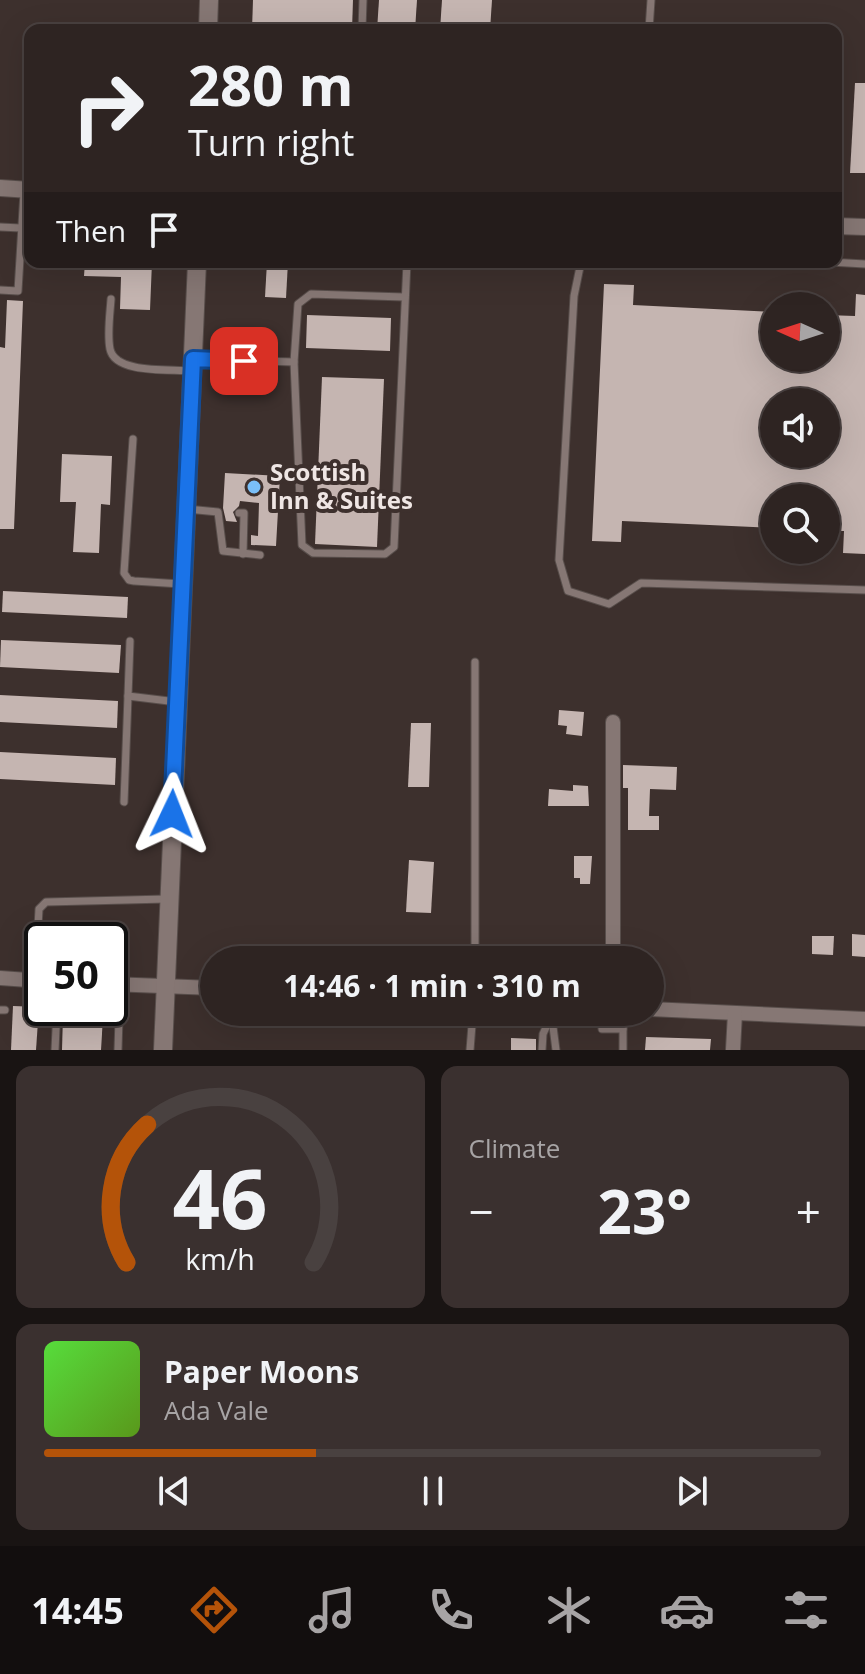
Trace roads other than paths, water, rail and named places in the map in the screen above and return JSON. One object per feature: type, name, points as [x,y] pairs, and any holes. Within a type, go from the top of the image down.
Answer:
[{"type":"main road","points":[[208,24],[209,0]]},
{"type":"main road","points":[[163,1050],[197,268]]},
{"type":"street","points":[[0,188],[24,190]]},
{"type":"street","points":[[842,226],[865,227]]},
{"type":"street","points":[[613,722],[613,946]]},
{"type":"street","points":[[0,978],[24,979]]},
{"type":"street","points":[[128,985],[200,987]]},
{"type":"street","points":[[664,1010],[865,1019]]},
{"type":"street","points":[[733,1050],[735,1013]]},
{"type":"lane","points":[[362,24],[363,0]]},
{"type":"lane","points":[[649,24],[651,0]]},
{"type":"lane","points":[[0,290],[18,291],[24,209]]},
{"type":"lane","points":[[0,227],[21,228]]},
{"type":"lane","points":[[842,263],[865,264]]},
{"type":"lane","points":[[404,297],[311,294],[298,304],[294,362],[302,545],[313,553],[385,554],[394,547],[406,268]]},
{"type":"lane","points":[[580,268],[574,296],[559,560],[568,591],[609,604],[641,583],[865,590]]},
{"type":"lane","points":[[111,299],[110,351],[116,361],[128,367],[294,362]]},
{"type":"lane","points":[[133,439],[124,573],[134,581],[181,584]]},
{"type":"lane","points":[[185,509],[220,512],[222,550],[260,555]]},
{"type":"lane","points":[[239,513],[244,513],[243,554]]},
{"type":"lane","points":[[124,802],[130,641]]},
{"type":"lane","points":[[475,662],[475,946]]},
{"type":"lane","points":[[128,696],[177,702]]},
{"type":"lane","points":[[39,922],[39,909],[46,902],[169,898]]},
{"type":"lane","points":[[55,1050],[56,1026]]},
{"type":"lane","points":[[117,1026],[118,1050]]},
{"type":"lane","points":[[470,1050],[472,1026]]},
{"type":"lane","points":[[542,1050],[547,1026]]},
{"type":"lane","points":[[553,1026],[556,1050]]},
{"type":"lane","points":[[602,1026],[602,1029],[623,1029],[623,1050]]},
{"type":"place","name":"Scottish Inn & Suites","points":[[254,487]]}]
